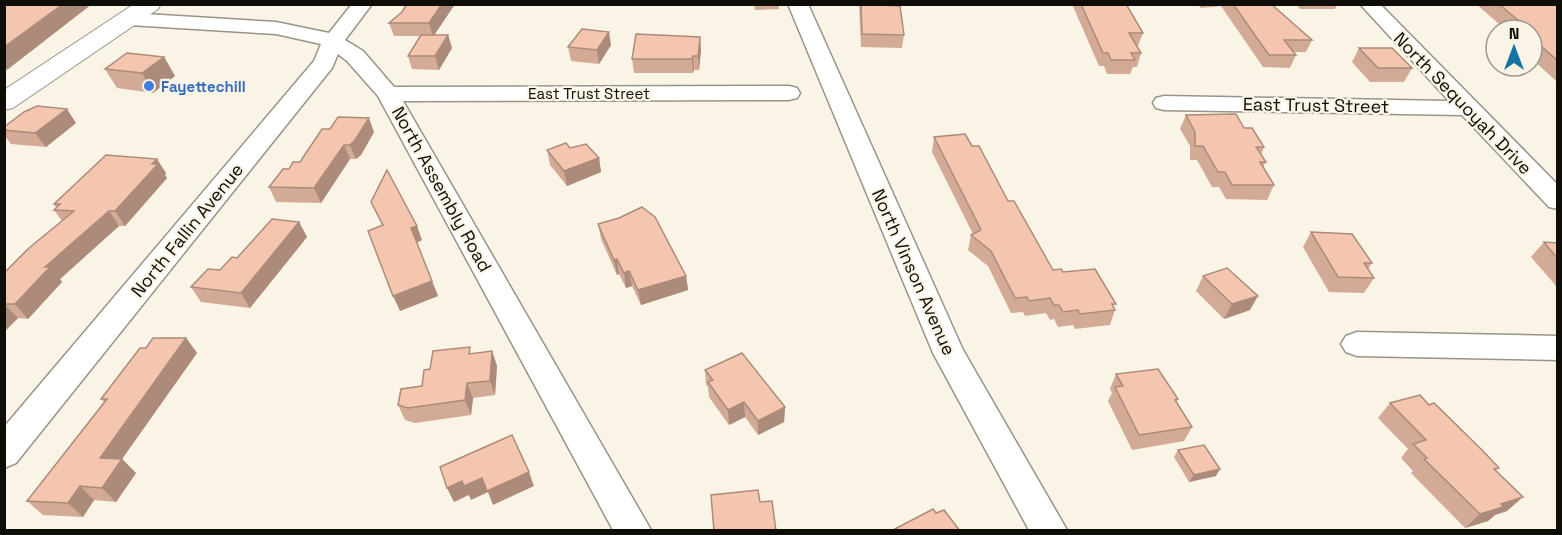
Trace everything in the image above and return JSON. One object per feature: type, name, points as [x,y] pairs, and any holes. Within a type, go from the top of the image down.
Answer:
[{"type":"main road","points":[[10,94],[139,12]]},
{"type":"street","name":"North Fallin Avenue","points":[[4,453],[324,63],[333,41],[363,4]]},
{"type":"street","name":"North Vinson Avenue","points":[[798,4],[949,353],[1048,531]]},
{"type":"street","name":"North Sequoyah Drive","points":[[1369,4],[1557,201]]},
{"type":"street","name":"North Assembly Road","points":[[139,12],[276,28],[333,41],[355,56],[388,94],[633,531]]},
{"type":"street","name":"East Trust Street","points":[[388,94],[789,93]]},
{"type":"street","name":"East Trust Street","points":[[1164,103],[1468,108]]},
{"type":"street","points":[[1357,344],[1557,348]]},
{"type":"building","points":[[4,4],[63,4],[4,47]]},
{"type":"building","points":[[407,4],[442,4],[429,23],[389,23],[402,12]]},
{"type":"building","points":[[861,4],[900,6],[904,35],[862,34]]},
{"type":"building","points":[[1081,4],[1126,4],[1143,33],[1129,33],[1141,53],[1131,53],[1135,60],[1111,60],[1108,53],[1103,53]]},
{"type":"building","points":[[1233,4],[1271,4],[1312,40],[1284,40],[1296,55],[1269,55]]},
{"type":"building","points":[[1499,4],[1557,5],[1557,60],[1544,49],[1544,18],[1515,18]]},
{"type":"building","points":[[582,29],[609,32],[597,50],[568,47]]},
{"type":"building","points":[[636,34],[700,37],[698,56],[693,56],[692,59],[632,59]]},
{"type":"building","points":[[421,35],[448,35],[435,56],[408,56]]},
{"type":"building","points":[[1359,48],[1392,48],[1412,68],[1378,68]]},
{"type":"building","points":[[127,53],[164,57],[142,73],[105,69]]},
{"type":"building","points":[[37,106],[67,109],[35,133],[4,130],[4,127],[24,112]]},
{"type":"building","points":[[1236,114],[1244,128],[1252,128],[1264,147],[1256,147],[1266,162],[1260,162],[1274,185],[1232,185],[1225,172],[1218,172],[1203,146],[1195,146],[1195,132],[1186,115]]},
{"type":"building","points":[[338,117],[369,118],[355,140],[350,145],[344,145],[314,188],[269,187],[283,169],[289,169],[293,162],[300,162],[322,129],[330,129]]},
{"type":"building","points":[[965,134],[972,146],[979,146],[1008,201],[1014,201],[1053,270],[1061,269],[1063,272],[1095,269],[1116,304],[1112,304],[1115,310],[1080,314],[1078,310],[1063,312],[1059,305],[1054,305],[1050,298],[1029,301],[1027,297],[1015,298],[991,251],[971,235],[981,230],[934,137]]},
{"type":"building","points":[[566,143],[570,148],[586,144],[599,158],[564,171],[547,150]]},
{"type":"building","points":[[106,155],[157,159],[152,164],[158,164],[115,211],[109,211],[45,267],[50,267],[15,304],[4,304],[4,273],[29,248],[74,211],[54,210],[60,204],[54,204]]},
{"type":"building","points":[[387,170],[417,226],[411,228],[432,281],[393,296],[368,231],[383,225],[371,202]]},
{"type":"building","points":[[642,207],[655,217],[686,276],[638,290],[629,271],[624,273],[617,259],[614,260],[598,224],[619,218]]},
{"type":"building","points":[[272,219],[299,222],[241,293],[191,287],[208,269],[220,270],[232,257],[237,258]]},
{"type":"building","points":[[1311,232],[1352,234],[1372,263],[1364,263],[1374,278],[1338,277]]},
{"type":"building","points":[[1544,242],[1557,243],[1557,258]]},
{"type":"building","points":[[1227,268],[1258,296],[1232,304],[1203,276]]},
{"type":"building","points":[[153,338],[186,338],[100,458],[122,459],[102,488],[80,486],[68,503],[27,501],[107,399],[101,399],[140,348],[146,348]]},
{"type":"building","points":[[470,347],[469,354],[492,351],[490,381],[467,383],[465,400],[408,408],[398,405],[401,389],[422,386],[424,370],[430,369],[433,351]]},
{"type":"building","points":[[742,353],[785,407],[758,421],[744,402],[728,410],[708,382],[713,380],[705,370]]},
{"type":"building","points":[[1158,369],[1178,399],[1175,400],[1192,427],[1139,435],[1115,387],[1123,386],[1116,374]]},
{"type":"building","points":[[1420,395],[1429,405],[1434,403],[1483,451],[1499,468],[1494,469],[1523,497],[1501,504],[1503,507],[1480,514],[1424,459],[1427,458],[1413,444],[1426,440],[1390,403]]},
{"type":"building","points":[[512,435],[529,472],[487,491],[482,478],[464,486],[462,481],[447,488],[440,467]]},
{"type":"building","points":[[1204,445],[1220,469],[1194,475],[1178,450]]},
{"type":"building","points":[[758,490],[760,502],[772,501],[776,531],[714,531],[711,495]]},
{"type":"building","points":[[933,509],[936,513],[944,510],[960,531],[893,530]]},
{"type":"place","name":"Fayettechill","points":[[149,86]]}]
